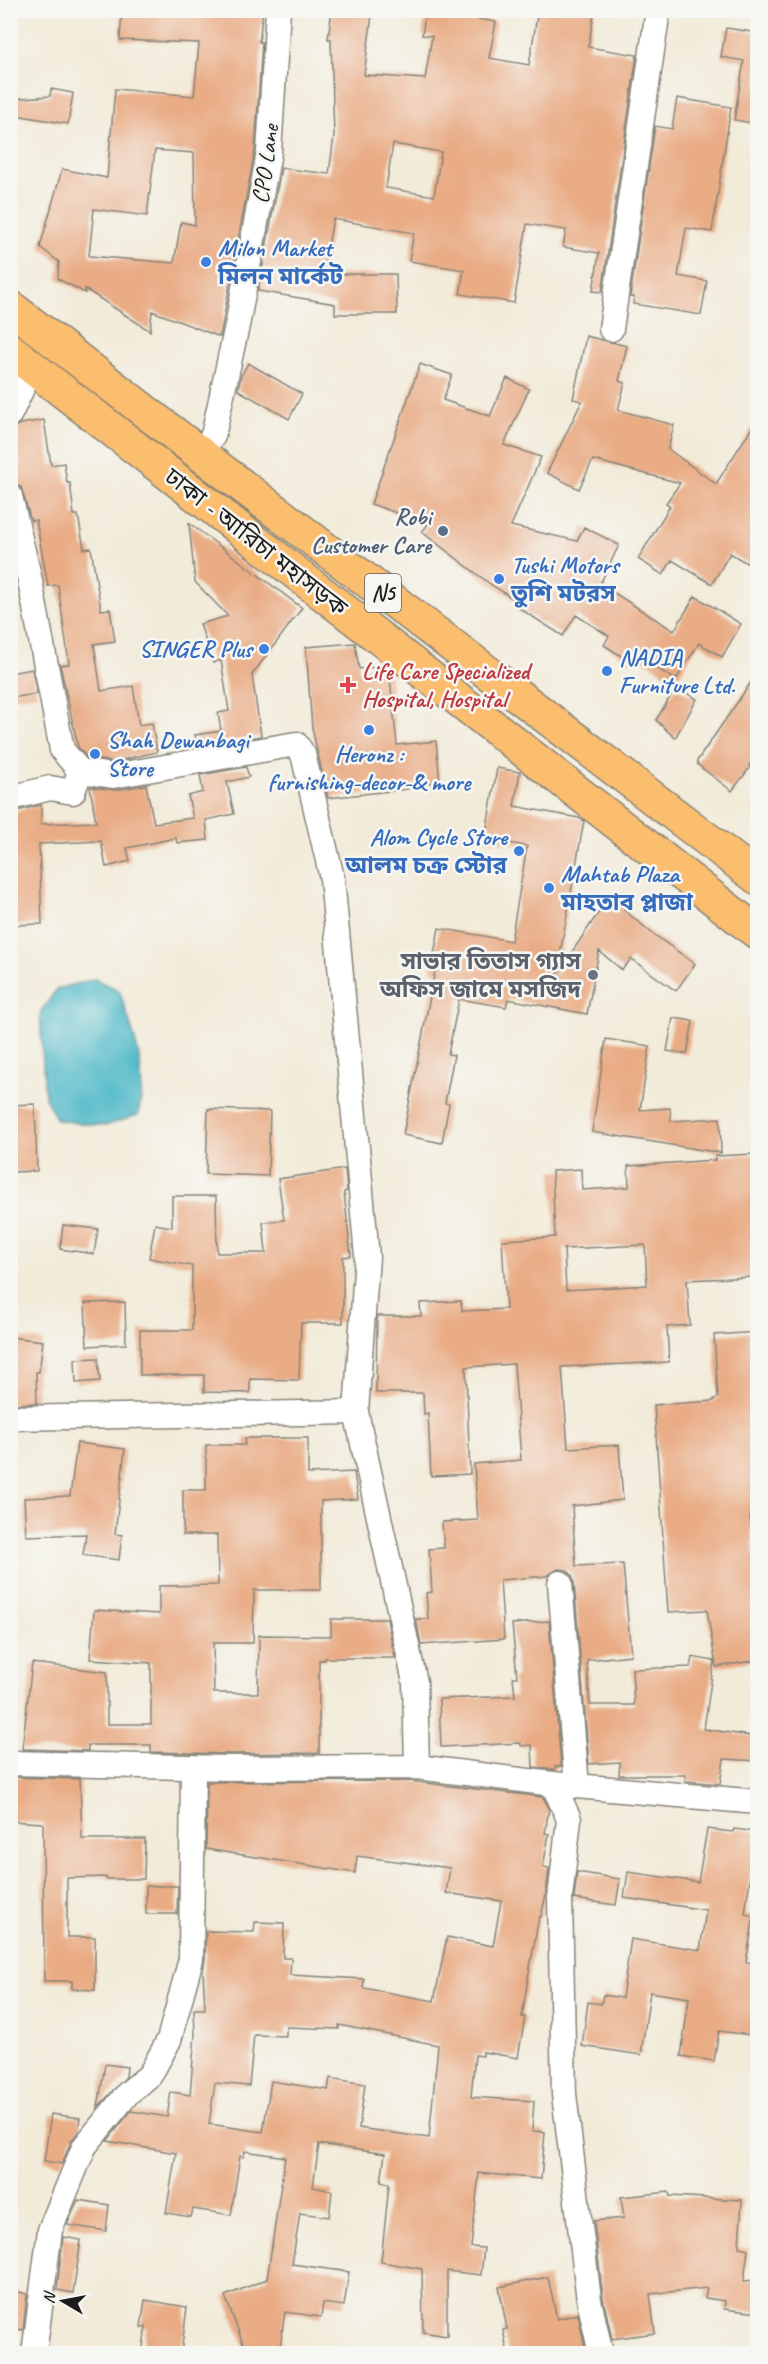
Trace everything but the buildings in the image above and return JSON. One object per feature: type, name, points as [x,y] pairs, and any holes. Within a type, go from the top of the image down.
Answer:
[{"type":"highway","name":"ঢাকা - আরিচা মহাসড়ক","points":[[10,307],[758,878]]},
{"type":"highway","name":"ঢাকা - আরিচা মহাসড়ক","points":[[21,358],[758,933]]},
{"type":"street","name":"CPO Lane","points":[[199,453],[213,435],[238,321],[269,152],[278,10]]},
{"type":"street","points":[[611,329],[658,10]]},
{"type":"street","points":[[10,414],[21,358]]},
{"type":"street","points":[[10,496],[29,576],[62,750],[50,788]]},
{"type":"street","points":[[62,750],[80,771],[113,776],[296,744],[303,754],[332,878],[367,1256],[356,1412],[415,1682],[417,1767]]},
{"type":"street","points":[[10,798],[50,788],[72,792],[80,771]]},
{"type":"street","points":[[10,1418],[356,1412]]},
{"type":"street","points":[[560,1583],[577,1786]]},
{"type":"street","points":[[10,1763],[193,1767],[417,1767],[553,1784],[758,1802]]},
{"type":"street","points":[[34,2354],[50,2230],[84,2147],[128,2093],[150,2075],[169,2040],[191,1959],[193,1767]]},
{"type":"street","points":[[553,1784],[569,1819],[560,1898],[564,2094],[589,2301],[601,2354]]},
{"type":"water","points":[[94,979],[119,990],[141,1067],[141,1098],[138,1115],[105,1126],[57,1120],[45,1098],[40,1013],[57,989]]},
{"type":"place","name":"Milon Market মিলন মার্কেট","points":[[206,262]]},
{"type":"place","name":"Robi Customer Care","points":[[443,531]]},
{"type":"place","name":"Tushi Motors তুশি মটরস","points":[[499,579]]},
{"type":"place","name":"SINGER Plus","points":[[264,649]]},
{"type":"place","name":"NADIA Furniture Ltd.","points":[[607,671]]},
{"type":"place","name":"Life Care Specialized Hospital, Hospital","points":[[348,685]]},
{"type":"place","name":"Heronz : furnishing-decor-& more","points":[[369,730]]},
{"type":"place","name":"Shah Dewanbagi Store","points":[[95,754]]},
{"type":"place","name":"Alom Cycle Store আলম চক্র স্টোর","points":[[519,851]]},
{"type":"place","name":"Mahtab Plaza মাহতাব প্লাজা","points":[[549,888]]},
{"type":"place","name":"সাভার তিতাস গ্যাস অফিস জামে মসজিদ","points":[[593,975]]}]
